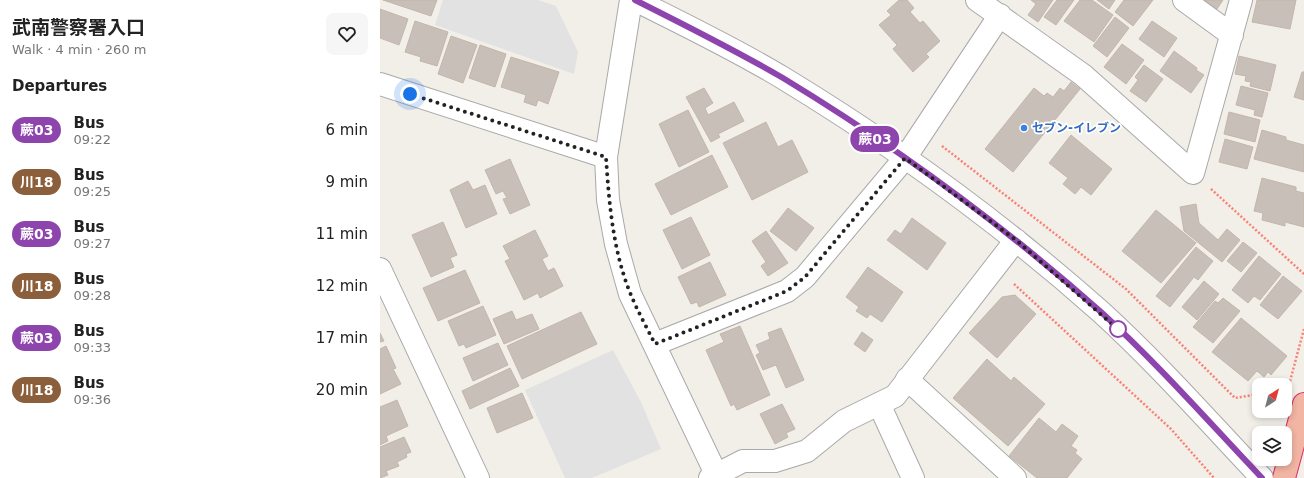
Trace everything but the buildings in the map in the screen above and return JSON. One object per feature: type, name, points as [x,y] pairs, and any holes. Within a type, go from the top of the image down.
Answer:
[{"type":"highway","points":[[1284,478],[1304,404]]},
{"type":"street","points":[[631,0],[616,84],[606,157],[608,200],[616,244],[630,294],[655,344],[715,477],[743,461],[775,461],[807,451],[844,422],[895,396],[1016,240]]},
{"type":"street","points":[[635,0],[711,38],[783,78],[905,158],[1016,240],[1101,313],[1171,380],[1262,478]]},
{"type":"street","points":[[977,0],[1083,75],[1193,173],[1241,0]]},
{"type":"street","points":[[1184,0],[1232,35]]},
{"type":"street","points":[[655,344],[787,291],[805,277],[905,158],[1000,15]]},
{"type":"street","points":[[380,84],[606,157]]},
{"type":"street","points":[[380,269],[478,478]]},
{"type":"street","points":[[908,379],[1016,478]]},
{"type":"street","points":[[879,404],[913,478]]},
{"type":"path","points":[[936,142],[1126,289],[1235,398],[1252,395]]},
{"type":"path","points":[[1193,173],[1304,274]]},
{"type":"path","points":[[1013,283],[1171,429],[1214,478]]},
{"type":"path","points":[[1291,378],[1304,329]]},
{"type":"shaded area","points":[[443,0],[538,0],[556,6],[578,52],[574,74],[435,25]]},
{"type":"shaded area","points":[[613,350],[641,402],[661,449],[592,478],[565,478],[525,390]]},
{"type":"bus line","name":"蕨03","points":[[635,0],[711,38],[783,78],[905,158],[1016,240],[1101,313],[1171,380],[1262,478]]},
{"type":"place","name":"セブン-イレブン","points":[[1024,128]]},
{"type":"route","points":[[410,94],[606,157],[608,200],[616,244],[630,294],[655,344],[787,291],[805,277],[905,158],[1016,240],[1121,332],[1118,329]]}]
